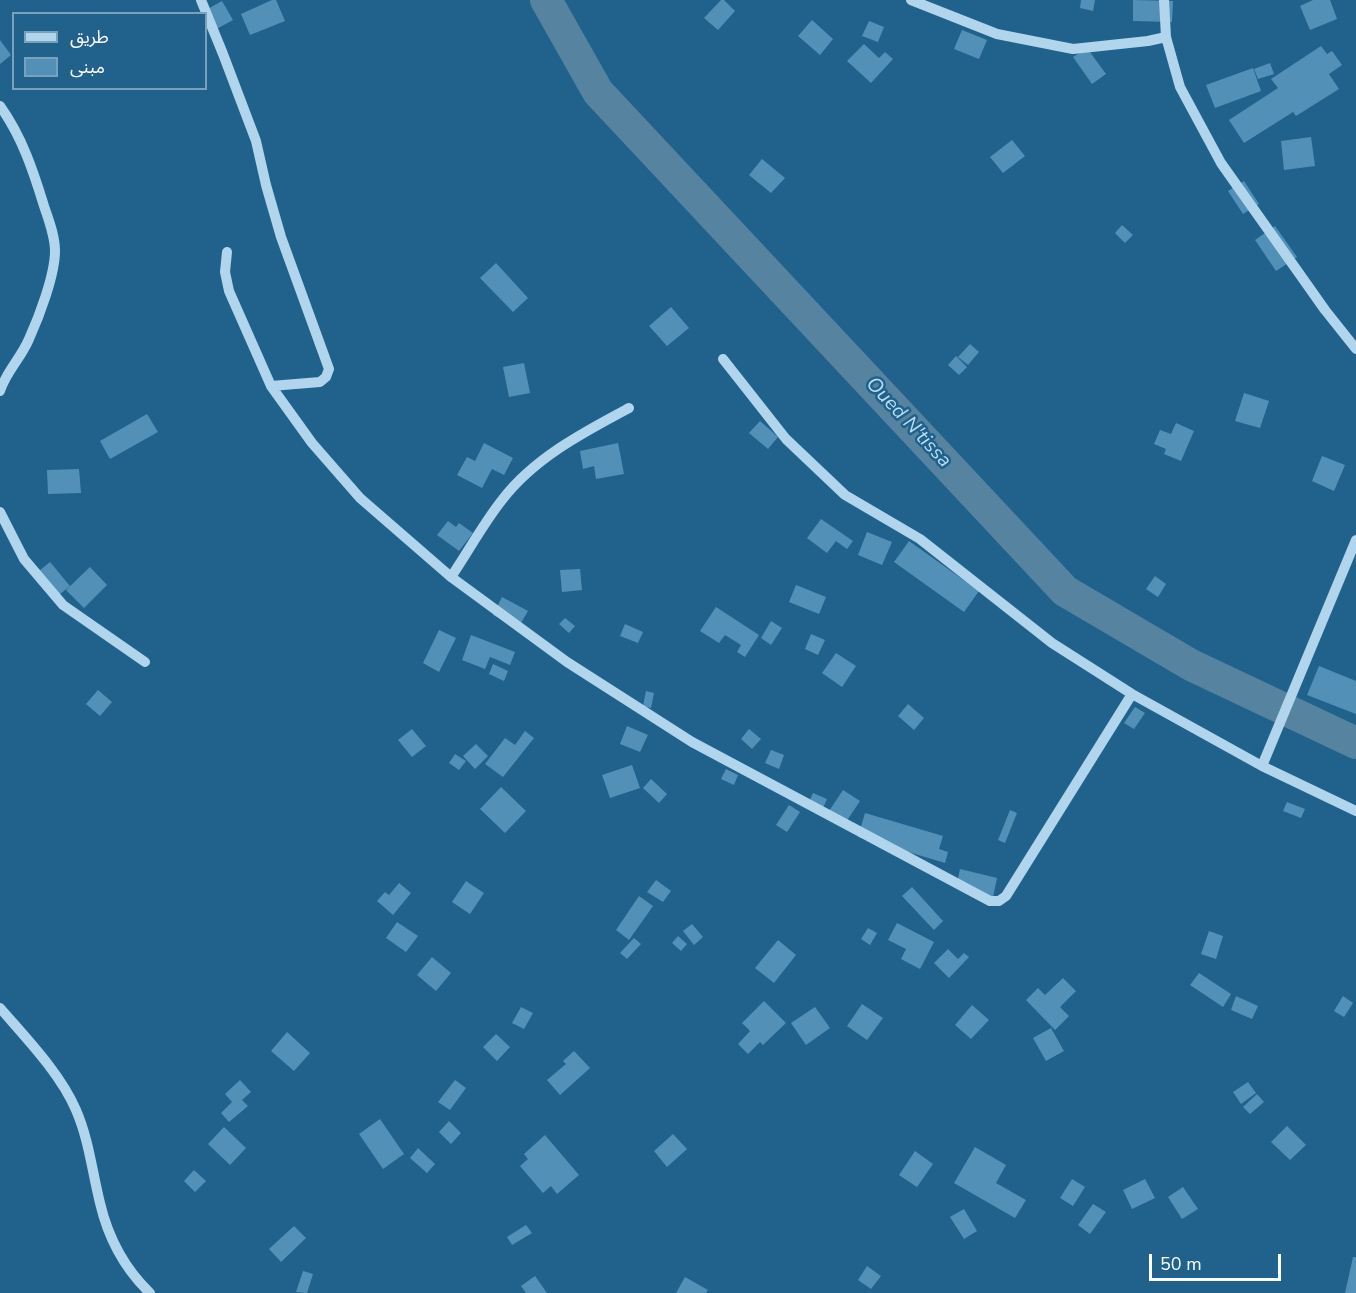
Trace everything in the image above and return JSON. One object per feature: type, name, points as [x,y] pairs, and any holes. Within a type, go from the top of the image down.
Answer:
[{"type":"street","points":[[911,0],[997,34],[1073,49],[1166,37]]},
{"type":"street","points":[[1164,0],[1166,37],[1180,87],[1221,163],[1325,310],[1356,349]]},
{"type":"street","points":[[207,15],[256,141],[281,237],[329,369],[326,377],[320,382],[271,386]]},
{"type":"street","points":[[0,106],[12,123],[29,156],[52,230],[55,250],[53,269],[28,342],[2,383],[0,392]]},
{"type":"street","points":[[227,252],[225,272],[229,291],[271,386],[312,443],[360,498],[451,577],[567,663],[692,742],[990,901],[999,901],[1006,896],[1132,694]]},
{"type":"street","points":[[723,359],[786,439],[845,495],[920,539],[1052,643],[1132,694],[1262,766],[1356,811]]},
{"type":"street","points":[[451,577],[502,499],[539,462],[595,426],[629,408]]},
{"type":"street","points":[[0,512],[24,559],[63,605],[145,662]]},
{"type":"street","points":[[1262,766],[1356,540]]},
{"type":"street","points":[[0,1008],[33,1046],[75,1108],[89,1144],[100,1205],[117,1252],[150,1293]]},
{"type":"building","points":[[276,0],[285,21],[250,35],[241,14]]},
{"type":"building","points":[[721,0],[724,0],[735,11],[718,30],[704,18]]},
{"type":"building","points":[[1081,0],[1095,0],[1093,11],[1080,8]]},
{"type":"building","points":[[1133,0],[1173,1],[1172,22],[1133,21]]},
{"type":"building","points":[[1313,0],[1330,0],[1337,19],[1310,30],[1300,6]]},
{"type":"building","points":[[222,1],[233,20],[211,32],[207,12],[203,12]]},
{"type":"building","points":[[812,20],[833,39],[820,55],[798,36]]},
{"type":"building","points":[[869,21],[884,27],[878,42],[862,36]]},
{"type":"building","points":[[962,30],[987,40],[979,59],[954,49]]},
{"type":"building","points":[[0,40],[11,55],[0,64]]},
{"type":"building","points":[[864,44],[879,58],[885,52],[893,59],[871,83],[847,61]]},
{"type":"building","points":[[1321,46],[1327,54],[1332,51],[1342,65],[1329,74],[1339,89],[1296,116],[1293,112],[1244,143],[1229,120],[1278,88],[1271,79]]},
{"type":"building","points":[[1087,48],[1106,74],[1092,84],[1073,57]]},
{"type":"building","points":[[1270,63],[1274,74],[1258,79],[1254,69]]},
{"type":"building","points":[[1253,68],[1261,91],[1215,108],[1206,85]]},
{"type":"building","points":[[1311,137],[1315,166],[1284,170],[1281,141]]},
{"type":"building","points":[[1012,140],[1025,156],[1003,173],[990,157]]},
{"type":"building","points":[[762,159],[785,178],[771,193],[749,175]]},
{"type":"building","points":[[1244,181],[1259,204],[1243,214],[1228,191]]},
{"type":"building","points":[[1122,225],[1133,235],[1125,243],[1115,233]]},
{"type":"building","points":[[1275,226],[1297,257],[1276,271],[1255,240]]},
{"type":"building","points":[[496,263],[528,298],[513,312],[480,278]]},
{"type":"building","points":[[671,307],[689,328],[667,346],[649,326]]},
{"type":"building","points":[[970,344],[979,352],[968,365],[958,357]]},
{"type":"building","points":[[956,356],[967,367],[959,375],[948,365]]},
{"type":"building","points":[[524,363],[530,393],[509,397],[503,367]]},
{"type":"building","points":[[1244,393],[1269,401],[1260,428],[1235,421]]},
{"type":"building","points":[[147,414],[158,432],[110,459],[100,441]]},
{"type":"building","points":[[760,421],[778,437],[768,449],[749,433]]},
{"type":"building","points":[[1176,423],[1194,431],[1181,461],[1164,454],[1166,449],[1154,444],[1160,430],[1171,434]]},
{"type":"building","points":[[484,443],[513,458],[504,475],[492,469],[482,488],[457,475],[467,457],[475,461]]},
{"type":"building","points":[[618,443],[624,474],[596,479],[594,466],[583,469],[580,451]]},
{"type":"building","points":[[1322,456],[1345,465],[1334,491],[1312,481]]},
{"type":"building","points":[[79,469],[81,493],[48,494],[47,470]]},
{"type":"building","points":[[821,519],[853,541],[847,549],[836,541],[827,553],[807,538]]},
{"type":"building","points":[[448,521],[456,527],[459,523],[473,533],[459,551],[437,535]]},
{"type":"building","points":[[867,532],[892,542],[882,565],[858,555]]},
{"type":"building","points":[[909,541],[979,591],[964,612],[894,562]]},
{"type":"building","points":[[50,562],[70,586],[54,599],[34,575]]},
{"type":"building","points":[[90,567],[107,585],[84,608],[66,590]]},
{"type":"building","points":[[580,569],[582,590],[562,592],[560,570]]},
{"type":"building","points":[[1155,576],[1166,584],[1158,597],[1146,589]]},
{"type":"building","points":[[796,585],[826,597],[819,614],[789,602]]},
{"type":"building","points":[[502,597],[528,611],[518,628],[493,615]]},
{"type":"building","points":[[716,607],[759,635],[745,657],[737,652],[741,645],[725,635],[719,643],[700,631]]},
{"type":"building","points":[[565,618],[575,626],[569,633],[559,624]]},
{"type":"building","points":[[771,621],[782,628],[771,645],[761,638]]},
{"type":"building","points":[[625,624],[643,632],[638,643],[620,636]]},
{"type":"building","points":[[439,630],[456,638],[439,672],[423,663]]},
{"type":"building","points":[[811,634],[825,640],[818,655],[805,649]]},
{"type":"building","points":[[471,635],[515,652],[510,665],[490,657],[485,669],[462,660]]},
{"type":"building","points":[[836,653],[856,666],[842,687],[822,673]]},
{"type":"building","points":[[493,664],[508,671],[504,681],[489,674]]},
{"type":"building","points":[[1319,666],[1356,681],[1356,714],[1307,695]]},
{"type":"building","points":[[98,690],[112,702],[100,716],[86,704]]},
{"type":"building","points":[[646,691],[654,693],[651,708],[643,706]]},
{"type":"building","points":[[908,704],[924,718],[914,730],[898,716]]},
{"type":"building","points":[[1135,707],[1145,713],[1134,729],[1124,723]]},
{"type":"building","points":[[627,726],[648,735],[640,752],[620,744]]},
{"type":"building","points":[[412,729],[426,746],[412,757],[398,740]]},
{"type":"building","points":[[749,729],[761,739],[752,749],[741,739]]},
{"type":"building","points":[[525,731],[534,738],[503,777],[485,764],[505,738],[515,745]]},
{"type":"building","points":[[476,744],[488,756],[475,769],[463,756]]},
{"type":"building","points":[[771,750],[784,755],[779,769],[765,763]]},
{"type":"building","points":[[455,754],[466,761],[459,770],[449,763]]},
{"type":"building","points":[[632,765],[640,788],[610,798],[602,775]]},
{"type":"building","points":[[726,769],[738,775],[734,785],[721,779]]},
{"type":"building","points":[[651,779],[667,794],[659,803],[643,788]]},
{"type":"building","points":[[501,787],[526,811],[505,833],[480,809]]},
{"type":"building","points":[[843,790],[860,801],[846,822],[829,811]]},
{"type":"building","points":[[813,793],[827,799],[822,810],[808,804]]},
{"type":"building","points":[[1287,802],[1305,809],[1301,818],[1283,811]]},
{"type":"building","points":[[789,805],[800,812],[787,832],[776,825]]},
{"type":"building","points":[[1010,810],[1017,813],[1005,843],[998,840]]},
{"type":"building","points":[[865,813],[943,836],[939,849],[948,852],[945,863],[858,837]]},
{"type":"building","points":[[960,869],[997,878],[993,897],[956,888]]},
{"type":"building","points":[[656,880],[671,891],[663,902],[647,892]]},
{"type":"building","points":[[466,881],[484,893],[470,914],[452,902]]},
{"type":"building","points":[[399,883],[411,893],[393,915],[377,901],[385,892],[389,895]]},
{"type":"building","points":[[912,887],[943,921],[934,930],[902,896]]},
{"type":"building","points":[[639,896],[653,906],[629,940],[616,930]]},
{"type":"building","points":[[397,922],[418,936],[406,952],[386,938]]},
{"type":"building","points":[[897,923],[934,942],[920,969],[901,959],[906,949],[888,940]]},
{"type":"building","points":[[692,924],[703,937],[694,945],[683,931]]},
{"type":"building","points":[[868,928],[877,933],[870,945],[861,939]]},
{"type":"building","points":[[1209,931],[1223,936],[1216,959],[1201,954]]},
{"type":"building","points":[[678,936],[687,944],[681,951],[672,943]]},
{"type":"building","points":[[634,938],[641,944],[627,959],[620,953]]},
{"type":"building","points":[[778,940],[796,955],[774,983],[755,968]]},
{"type":"building","points":[[948,949],[958,959],[964,953],[969,957],[949,978],[934,963]]},
{"type":"building","points":[[432,957],[451,973],[436,991],[417,975]]},
{"type":"building","points":[[1199,973],[1231,994],[1223,1007],[1190,985]]},
{"type":"building","points":[[1063,978],[1076,991],[1060,1007],[1069,1016],[1055,1030],[1026,1000],[1038,988],[1045,995]]},
{"type":"building","points":[[1236,996],[1258,1006],[1252,1019],[1231,1010]]},
{"type":"building","points":[[1343,996],[1353,1003],[1344,1017],[1334,1011]]},
{"type":"building","points":[[764,1001],[786,1023],[763,1045],[760,1042],[748,1054],[738,1044],[750,1031],[742,1023]]},
{"type":"building","points":[[862,1004],[883,1018],[867,1040],[847,1026]]},
{"type":"building","points":[[972,1005],[989,1020],[971,1039],[955,1025]]},
{"type":"building","points":[[521,1007],[533,1013],[524,1029],[512,1023]]},
{"type":"building","points":[[815,1007],[830,1028],[806,1045],[791,1023]]},
{"type":"building","points":[[1051,1028],[1064,1051],[1046,1061],[1033,1038]]},
{"type":"building","points":[[287,1032],[310,1053],[294,1071],[271,1051]]},
{"type":"building","points":[[496,1034],[510,1047],[497,1061],[483,1047]]},
{"type":"building","points":[[574,1051],[590,1068],[560,1095],[547,1080],[566,1064],[563,1061]]},
{"type":"building","points":[[240,1080],[251,1092],[242,1100],[248,1106],[229,1122],[221,1113],[232,1102],[225,1094]]},
{"type":"building","points":[[455,1080],[466,1088],[450,1110],[438,1102]]},
{"type":"building","points":[[1248,1082],[1256,1093],[1241,1104],[1233,1092]]},
{"type":"building","points":[[1257,1094],[1264,1102],[1250,1114],[1243,1107]]},
{"type":"building","points":[[380,1119],[404,1154],[383,1169],[359,1134]]},
{"type":"building","points":[[449,1121],[461,1133],[451,1144],[439,1132]]},
{"type":"building","points":[[1287,1126],[1306,1145],[1290,1160],[1271,1142]]},
{"type":"building","points":[[224,1127],[246,1148],[230,1165],[208,1144]]},
{"type":"building","points":[[673,1134],[687,1149],[667,1167],[654,1151]]},
{"type":"building","points":[[545,1135],[579,1175],[557,1194],[551,1186],[543,1193],[520,1166],[528,1159],[524,1154]]},
{"type":"building","points":[[975,1147],[1006,1165],[996,1183],[1026,1200],[1015,1218],[954,1183]]},
{"type":"building","points":[[418,1148],[435,1164],[427,1173],[410,1158]]},
{"type":"building","points":[[915,1151],[933,1164],[917,1187],[899,1175]]},
{"type":"building","points":[[194,1170],[206,1181],[195,1192],[184,1181]]},
{"type":"building","points":[[1072,1179],[1085,1187],[1073,1206],[1060,1198]]},
{"type":"building","points":[[1145,1179],[1155,1198],[1132,1209],[1123,1190]]},
{"type":"building","points":[[1183,1187],[1198,1209],[1182,1219],[1168,1197]]},
{"type":"building","points":[[1093,1204],[1106,1212],[1090,1234],[1078,1225]]},
{"type":"building","points":[[964,1209],[977,1231],[964,1239],[950,1217]]},
{"type":"building","points":[[526,1225],[532,1233],[512,1245],[507,1237]]},
{"type":"building","points":[[294,1226],[306,1238],[281,1262],[269,1249]]},
{"type":"building","points":[[1353,1257],[1356,1257],[1356,1293],[1345,1293]]},
{"type":"building","points":[[867,1266],[881,1276],[871,1289],[858,1280]]},
{"type":"building","points":[[303,1271],[313,1274],[307,1293],[296,1292]]},
{"type":"building","points":[[535,1276],[547,1293],[526,1293],[521,1286]]},
{"type":"building","points":[[685,1277],[708,1290],[706,1293],[676,1293]]},
{"type":"waterway","name":"Oued N'tissa","points":[[546,0],[598,92],[1065,591],[1191,665],[1356,743]]}]
